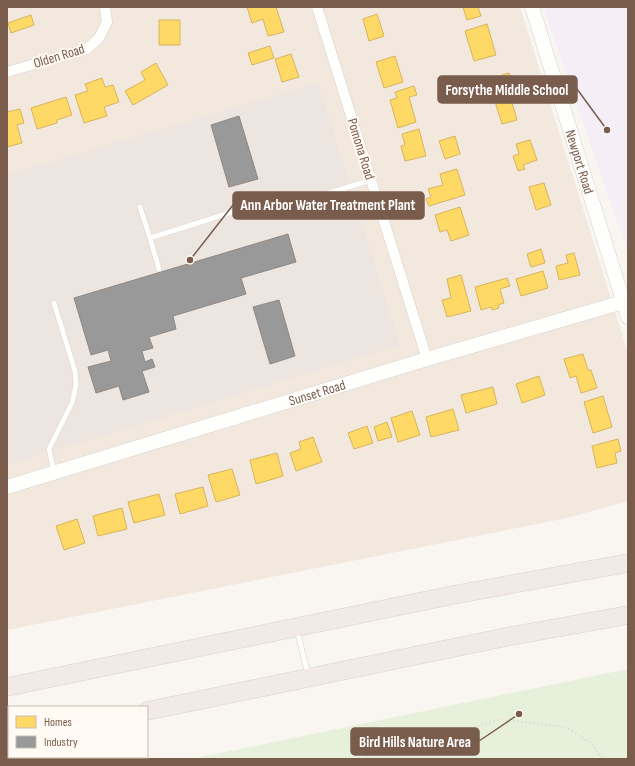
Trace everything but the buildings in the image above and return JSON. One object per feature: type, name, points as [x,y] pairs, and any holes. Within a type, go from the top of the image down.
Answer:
[{"type":"highway","points":[[7,687],[297,627],[628,563]]},
{"type":"highway","points":[[148,711],[506,637],[628,615]]},
{"type":"street","name":"Olden Road","points":[[7,72],[87,49],[99,38],[107,22],[105,7]]},
{"type":"street","name":"Pomona Road","points":[[317,7],[427,359]]},
{"type":"street","name":"Newport Road","points":[[532,7],[626,301],[628,317]]},
{"type":"street","name":"Sunset Road","points":[[7,487],[427,359],[626,301]]},
{"type":"lane","points":[[150,238],[255,205],[258,215],[371,180]]},
{"type":"lane","points":[[140,206],[159,269]]},
{"type":"lane","points":[[54,302],[75,371],[76,385],[72,403],[49,449],[54,472]]},
{"type":"lane","points":[[297,627],[308,678]]},
{"type":"path","points":[[362,759],[397,744],[434,737],[459,739],[474,728],[498,720],[536,723],[567,728],[591,743],[603,759]]},
{"type":"shaded area","points":[[7,7],[520,7],[628,353],[628,501],[567,518],[7,630]]},
{"type":"shaded area","points":[[543,7],[628,7],[628,253]]},
{"type":"shaded area","points":[[318,83],[400,345],[7,465],[7,175]]},
{"type":"green space","points":[[628,669],[628,759],[192,759]]},
{"type":"place","name":"Forsythe Middle School","points":[[607,130]]},
{"type":"place","name":"Ann Arbor Water Treatment Plant","points":[[190,260]]},
{"type":"place","name":"Bird Hills Nature Area","points":[[519,714]]}]
